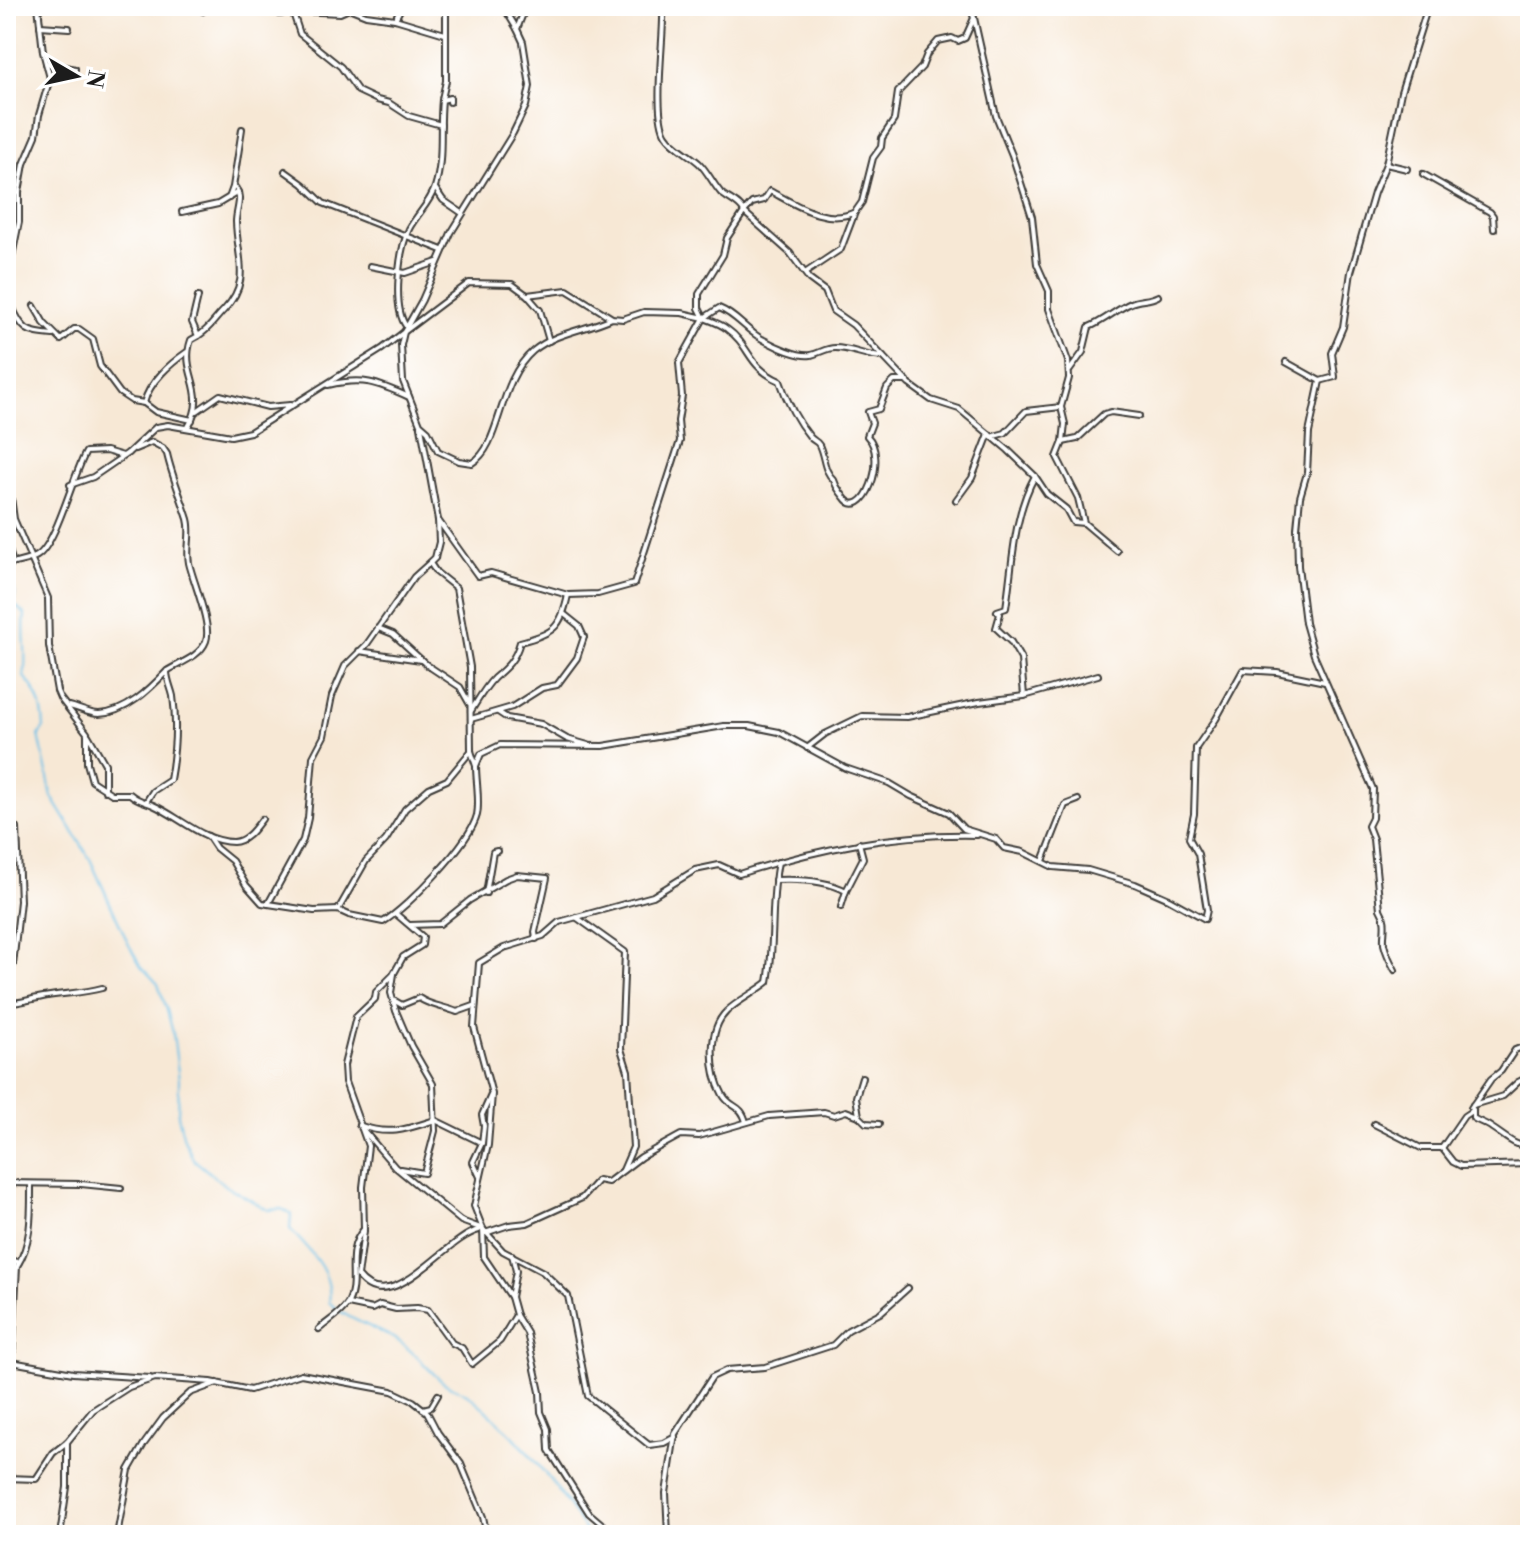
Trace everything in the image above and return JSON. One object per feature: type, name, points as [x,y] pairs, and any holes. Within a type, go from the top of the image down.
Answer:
[{"type":"street","points":[[6,368],[9,357],[9,271],[19,222],[17,207],[24,164],[36,136],[50,78],[38,6]]},
{"type":"street","points":[[286,6],[328,14],[353,7],[366,15],[395,19],[445,34]]},
{"type":"street","points":[[395,19],[402,6]]},
{"type":"street","points":[[207,835],[216,848],[232,861],[257,900],[314,911],[338,910],[383,922],[396,914],[465,841],[477,812],[476,766],[471,751],[470,667],[456,588],[430,563],[435,558],[439,542],[438,520],[420,419],[403,381],[401,345],[405,329],[398,305],[400,271],[407,237],[435,188],[446,81],[446,6]]},
{"type":"street","points":[[70,485],[93,477],[126,454],[156,427],[188,427],[231,436],[250,432],[398,339],[422,300],[442,250],[462,213],[513,133],[526,106],[530,86],[523,42],[503,6]]},
{"type":"street","points":[[517,29],[526,6]]},
{"type":"street","points":[[663,6],[661,117],[666,135],[700,164],[719,190],[742,206],[744,212],[790,253],[805,273],[825,291],[833,311],[853,325],[906,381],[931,400],[959,409],[1035,476],[1047,494],[1066,509],[1073,522],[1084,523],[1117,551]]},
{"type":"street","points":[[970,6],[996,116],[1032,217],[1037,264],[1049,291],[1049,309],[1068,361],[1061,407],[1065,424],[1063,442],[1057,457],[1078,498],[1084,523]]},
{"type":"street","points":[[1286,362],[1320,381],[1335,377],[1332,353],[1343,327],[1351,272],[1374,193],[1386,164],[1401,92],[1428,6]]},
{"type":"street","points":[[280,14],[296,10]]},
{"type":"street","points":[[296,10],[300,34],[341,67],[358,91],[389,103],[409,116],[441,125]]},
{"type":"street","points":[[805,273],[841,249],[862,202],[882,138],[894,120],[898,92],[922,67],[927,54],[938,41],[965,38],[974,18]]},
{"type":"street","points":[[40,26],[69,28]]},
{"type":"street","points":[[46,63],[75,69],[50,78]]},
{"type":"street","points":[[442,100],[450,98],[450,102]]},
{"type":"street","points":[[229,198],[234,186],[242,129]]},
{"type":"street","points":[[1386,164],[1407,169]]},
{"type":"street","points":[[285,171],[323,203],[442,250]]},
{"type":"street","points":[[1423,174],[1490,212],[1494,229]]},
{"type":"street","points":[[188,427],[196,412],[196,386],[187,352],[191,340],[212,327],[234,301],[240,288],[236,218],[238,192],[234,186]]},
{"type":"street","points":[[435,188],[443,200],[462,213]]},
{"type":"street","points":[[704,318],[699,308],[699,294],[723,255],[727,238],[752,203],[764,200],[770,191],[788,203],[795,203],[829,218],[845,217],[855,212]]},
{"type":"street","points":[[182,212],[218,204],[238,192]]},
{"type":"street","points":[[370,266],[405,273],[437,262]]},
{"type":"street","points":[[405,329],[469,283],[512,284],[540,310],[549,341]]},
{"type":"street","points":[[527,295],[567,290],[612,318],[623,319],[644,312],[682,313],[724,326],[744,345],[753,363],[766,375],[780,381],[792,413],[819,444],[836,489],[847,502],[853,504],[860,503],[865,497],[875,476],[875,450],[867,436],[872,423],[868,412],[879,409],[887,388],[894,381],[906,381]]},
{"type":"street","points":[[1068,372],[1083,352],[1089,327],[1129,304],[1149,301],[1158,296]]},
{"type":"street","points":[[198,297],[192,322],[198,336]]},
{"type":"street","points":[[9,300],[26,330],[33,334],[56,335]]},
{"type":"street","points":[[34,306],[61,340],[74,329],[93,339],[100,366],[120,393],[156,412],[192,420]]},
{"type":"street","points":[[438,520],[478,576],[491,573],[568,595],[598,594],[634,584],[680,441],[678,421],[682,396],[679,363],[704,318],[719,308],[733,313],[754,335],[802,354],[812,355],[838,347],[868,357],[885,357]]},
{"type":"street","points":[[420,424],[428,431],[438,451],[459,461],[472,463],[489,445],[510,379],[532,352],[557,336],[612,318]]},
{"type":"street","points":[[144,403],[167,368],[187,352]]},
{"type":"street","points":[[325,386],[357,379],[382,385],[409,397]]},
{"type":"street","points":[[1320,381],[1309,433],[1297,540],[1305,623],[1325,682],[1373,789],[1372,818],[1368,826],[1373,839],[1380,909],[1385,917],[1383,938],[1387,956],[1395,970]]},
{"type":"street","points":[[196,412],[220,395],[268,407],[292,404]]},
{"type":"street","points":[[990,435],[1005,433],[1026,411],[1061,407]]},
{"type":"street","points":[[6,408],[11,502],[19,535],[48,598],[49,646],[57,691],[105,764],[105,791]]},
{"type":"street","points":[[1063,442],[1077,439],[1111,412],[1139,416]]},
{"type":"street","points":[[956,500],[972,478],[990,435]]},
{"type":"street","points":[[6,566],[36,557],[53,534],[70,485],[86,452],[126,454],[147,443],[163,448],[189,525],[189,562],[208,638],[203,647],[167,671],[152,689],[137,700],[102,714],[66,706]]},
{"type":"street","points":[[1024,696],[1021,659],[1011,642],[996,628],[1000,614],[997,611],[1006,608],[1024,496],[1035,476]]},
{"type":"street","points":[[6,509],[11,502]]},
{"type":"street","points":[[6,541],[13,563]]},
{"type":"street","points":[[268,904],[303,840],[313,757],[324,736],[332,696],[345,666],[396,606],[414,577],[435,558]]},
{"type":"street","points":[[471,708],[493,679],[507,670],[520,642],[552,633],[564,614],[568,595]]},
{"type":"street","points":[[471,719],[512,707],[542,688],[557,685],[577,658],[584,637],[579,626],[564,614]]},
{"type":"street","points":[[378,628],[393,634],[436,672],[460,687],[471,708]]},
{"type":"street","points":[[359,651],[423,660]]},
{"type":"street","points":[[476,766],[481,754],[500,745],[590,746],[648,740],[724,726],[749,726],[779,732],[845,768],[889,783],[949,813],[964,829],[996,839],[1004,848],[1023,852],[1053,867],[1088,870],[1135,884],[1169,899],[1192,914],[1207,918],[1198,854],[1189,838],[1194,814],[1195,753],[1198,743],[1216,719],[1243,670],[1277,672],[1325,682]]},
{"type":"street","points":[[146,802],[153,791],[170,780],[172,769],[176,736],[173,696],[167,671]]},
{"type":"street","points":[[807,748],[825,734],[862,716],[907,717],[1024,696],[1098,675]]},
{"type":"street","points":[[498,712],[507,718],[541,724],[567,739],[582,741],[590,746]]},
{"type":"street","points":[[87,733],[88,772],[92,781],[105,791],[130,794],[207,835],[235,842],[248,836],[262,819]]},
{"type":"street","points":[[338,910],[366,861],[386,840],[405,809],[429,788],[447,780],[471,751]]},
{"type":"street","points":[[1043,861],[1065,805],[1078,800]]},
{"type":"street","points":[[6,823],[17,828],[20,874],[13,965]]},
{"type":"street","points":[[675,1437],[664,1443],[649,1445],[588,1396],[568,1296],[543,1272],[503,1251],[484,1231],[474,1206],[488,1145],[492,1093],[474,1027],[479,963],[504,948],[536,939],[559,922],[653,896],[695,870],[719,865],[739,874],[859,843],[920,836],[979,835]]},
{"type":"street","points":[[841,907],[863,858],[859,843]]},
{"type":"street","points":[[486,893],[493,852],[497,851]]},
{"type":"street","points":[[746,1122],[743,1110],[723,1095],[712,1051],[716,1029],[727,1010],[768,982],[773,957],[778,862]]},
{"type":"street","points":[[408,924],[440,924],[470,900],[517,875],[547,878],[536,939]]},
{"type":"street","points":[[775,880],[802,881],[846,891]]},
{"type":"street","points":[[396,914],[423,937],[422,945],[403,957],[376,992],[375,999],[356,1017],[344,1065],[345,1082],[368,1146],[358,1276],[365,1285],[379,1290],[397,1286],[464,1236],[527,1223],[582,1198],[598,1180],[608,1182],[641,1157],[681,1135],[699,1136],[769,1116],[824,1112],[834,1115],[846,1111],[859,1116],[866,1123],[879,1124]]},
{"type":"street","points":[[576,917],[625,952],[621,1049],[628,1071],[633,1147],[623,1172]]},
{"type":"street","points":[[394,972],[391,993],[411,1046],[433,1084],[435,1120],[424,1173],[398,1169]]},
{"type":"street","points":[[6,1003],[23,1003],[41,997],[80,994],[102,988]]},
{"type":"street","points":[[393,1000],[402,1005],[419,998],[431,1006],[441,1005],[457,1012],[475,1006]]},
{"type":"street","points":[[1442,1148],[1515,1050],[1530,1044]]},
{"type":"street","points":[[1473,1107],[1503,1096],[1530,1076]]},
{"type":"street","points":[[859,1116],[856,1097],[862,1077]]},
{"type":"street","points":[[480,1178],[473,1162],[482,1143],[482,1115],[492,1093]]},
{"type":"street","points":[[1473,1107],[1473,1118],[1477,1121],[1493,1128],[1516,1145],[1530,1148]]},
{"type":"street","points":[[359,1125],[379,1132],[397,1131],[435,1120],[482,1143]]},
{"type":"street","points":[[1374,1124],[1421,1148],[1442,1148]]},
{"type":"street","points":[[359,1125],[398,1169],[461,1221],[484,1231]]},
{"type":"street","points":[[1442,1148],[1453,1162],[1461,1166],[1530,1164]]},
{"type":"street","points":[[6,1183],[121,1188]]},
{"type":"street","points":[[31,1184],[31,1229],[23,1259],[19,1262],[9,1361],[73,1373],[220,1383],[250,1390],[301,1374],[392,1391],[423,1409],[461,1464],[483,1517],[487,1535]]},
{"type":"street","points":[[319,1329],[348,1304],[356,1239],[364,1229]]},
{"type":"street","points":[[484,1231],[484,1257],[511,1297],[516,1315],[527,1333],[540,1392],[541,1412],[548,1429],[549,1450],[589,1513],[609,1530]]},
{"type":"street","points":[[511,1297],[516,1271],[512,1255]]},
{"type":"street","points":[[6,1260],[19,1262]]},
{"type":"street","points":[[668,1535],[666,1493],[675,1437],[712,1377],[727,1370],[765,1367],[833,1345],[848,1330],[880,1313],[908,1288]]},
{"type":"street","points":[[348,1304],[372,1309],[380,1305],[428,1310],[472,1364],[500,1341],[516,1315]]},
{"type":"street","points":[[6,1478],[36,1479],[53,1453],[67,1442],[93,1410],[129,1387],[155,1378]]},
{"type":"street","points":[[117,1535],[129,1470],[144,1444],[163,1418],[190,1393],[220,1383]]},
{"type":"street","points":[[423,1409],[431,1407],[438,1395]]},
{"type":"street","points":[[60,1535],[67,1487],[67,1442]]},
{"type":"waterway","points":[[6,199],[6,219]]},
{"type":"waterway","points":[[7,572],[15,593],[13,604],[25,614],[24,677],[41,706],[44,728],[39,735],[52,797],[90,859],[129,945],[141,966],[158,984],[173,1033],[179,1080],[178,1116],[193,1159],[226,1186],[268,1210],[282,1209],[291,1214],[290,1229],[324,1271],[329,1302],[345,1314],[398,1341],[443,1382],[467,1394],[487,1411],[535,1460],[588,1535]]}]
